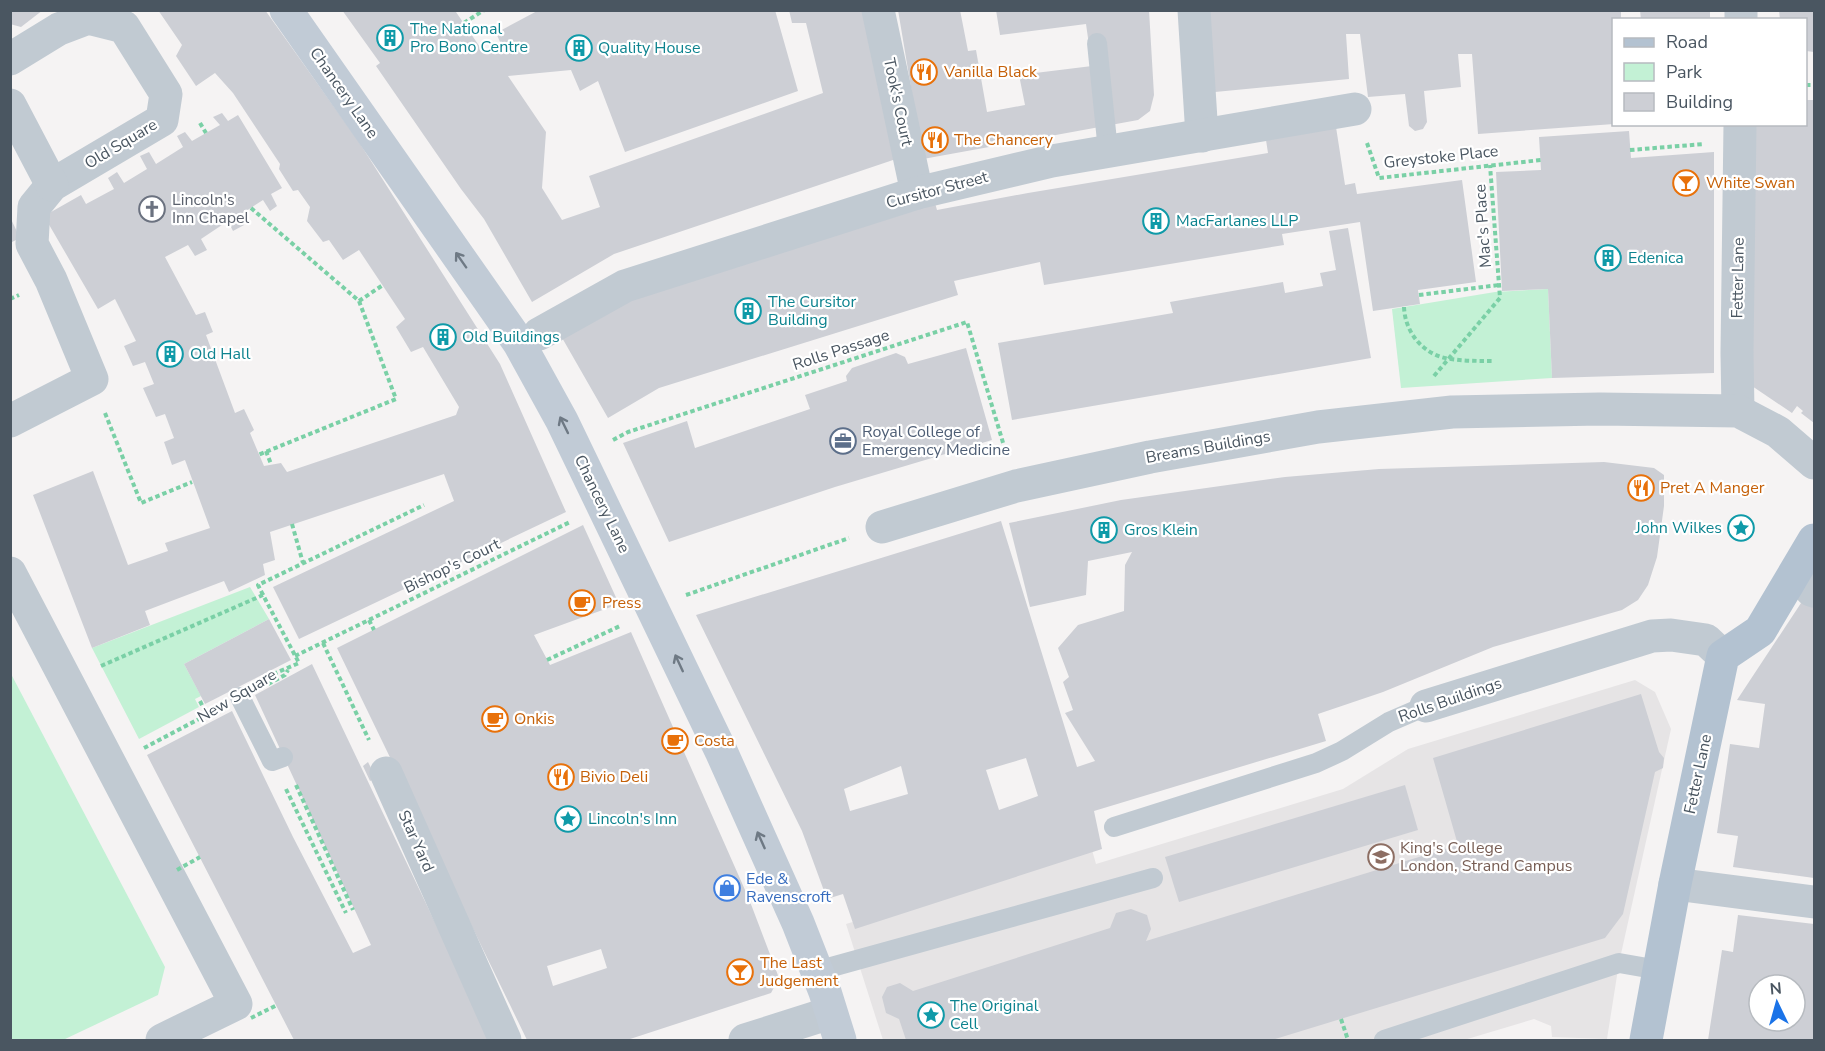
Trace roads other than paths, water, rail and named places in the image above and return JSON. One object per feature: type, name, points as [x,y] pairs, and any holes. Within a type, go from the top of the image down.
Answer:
[{"type":"main road","name":"Chancery Lane","points":[[286,10],[519,343],[562,421],[721,751],[798,922],[835,1027]]},
{"type":"main road","points":[[1723,656],[1760,631],[1815,540]]},
{"type":"main road","name":"Fetter Lane","points":[[1646,1041],[1675,884],[1723,656]]},
{"type":"street","name":"Took's Court","points":[[878,10],[917,193]]},
{"type":"street","points":[[1194,10],[1202,136]]},
{"type":"street","name":"Old Square","points":[[10,59],[59,29],[88,18],[124,27],[166,94],[162,120],[52,185]]},
{"type":"street","points":[[10,105],[52,185],[34,207],[32,244],[51,280],[92,379],[10,421]]},
{"type":"street","name":"Cursitor Street","points":[[539,334],[625,286],[917,193],[1052,161],[1355,109]]},
{"type":"street","name":"Fetter Lane","points":[[1738,411],[1740,126]]},
{"type":"street","name":"Breams Buildings","points":[[882,527],[1016,486],[1150,457],[1318,427],[1452,412],[1600,408],[1738,411]]},
{"type":"street","points":[[1738,411],[1778,432],[1815,463]]},
{"type":"street","points":[[10,573],[236,1004],[162,1041]]},
{"type":"street","name":"Rolls Buildings","points":[[1426,706],[1652,636],[1671,634],[1706,640],[1723,656]]},
{"type":"street","name":"Star Yard","points":[[386,773],[506,1041]]},
{"type":"street","points":[[1675,884],[1815,902]]},
{"type":"street","points":[[745,1041],[835,1027]]},
{"type":"lane","points":[[1097,43],[1108,152]]},
{"type":"lane","points":[[240,696],[278,759]]},
{"type":"lane","name":"Rolls Buildings","points":[[1114,827],[1316,763],[1342,751],[1389,722],[1426,706]]},
{"type":"lane","points":[[817,971],[1153,878]]},
{"type":"lane","points":[[1384,1041],[1619,963],[1659,970]]},
{"type":"place","name":"The National Pro Bono Centre","points":[[390,38]]},
{"type":"place","name":"Quality House","points":[[579,48]]},
{"type":"place","name":"Vanilla Black","points":[[924,72]]},
{"type":"place","name":"The Chancery","points":[[935,140]]},
{"type":"place","name":"White Swan","points":[[1686,183]]},
{"type":"place","name":"Lincoln's Inn Chapel","points":[[152,209]]},
{"type":"place","name":"MacFarlanes LLP","points":[[1156,221]]},
{"type":"place","name":"Edenica","points":[[1608,258]]},
{"type":"place","name":"The Cursitor Building","points":[[748,311]]},
{"type":"place","name":"Old Buildings","points":[[443,337]]},
{"type":"place","name":"Old Hall","points":[[170,354]]},
{"type":"place","name":"Royal College of Emergency Medicine","points":[[843,441]]},
{"type":"place","name":"Pret A Manger","points":[[1641,488]]},
{"type":"place","name":"John Wilkes","points":[[1741,528]]},
{"type":"place","name":"Gros Klein","points":[[1104,530]]},
{"type":"place","name":"Press","points":[[582,603]]},
{"type":"place","name":"Onkis","points":[[495,719]]},
{"type":"place","name":"Costa","points":[[675,741]]},
{"type":"place","name":"Bivio Deli","points":[[561,777]]},
{"type":"place","name":"Lincoln's Inn","points":[[568,819]]},
{"type":"place","name":"King's College London, Strand Campus","points":[[1381,857]]},
{"type":"place","name":"Ede & Ravenscroft","points":[[727,888]]},
{"type":"place","name":"The Last Judgement","points":[[740,972]]},
{"type":"place","name":"The Original Cell","points":[[931,1015]]}]
